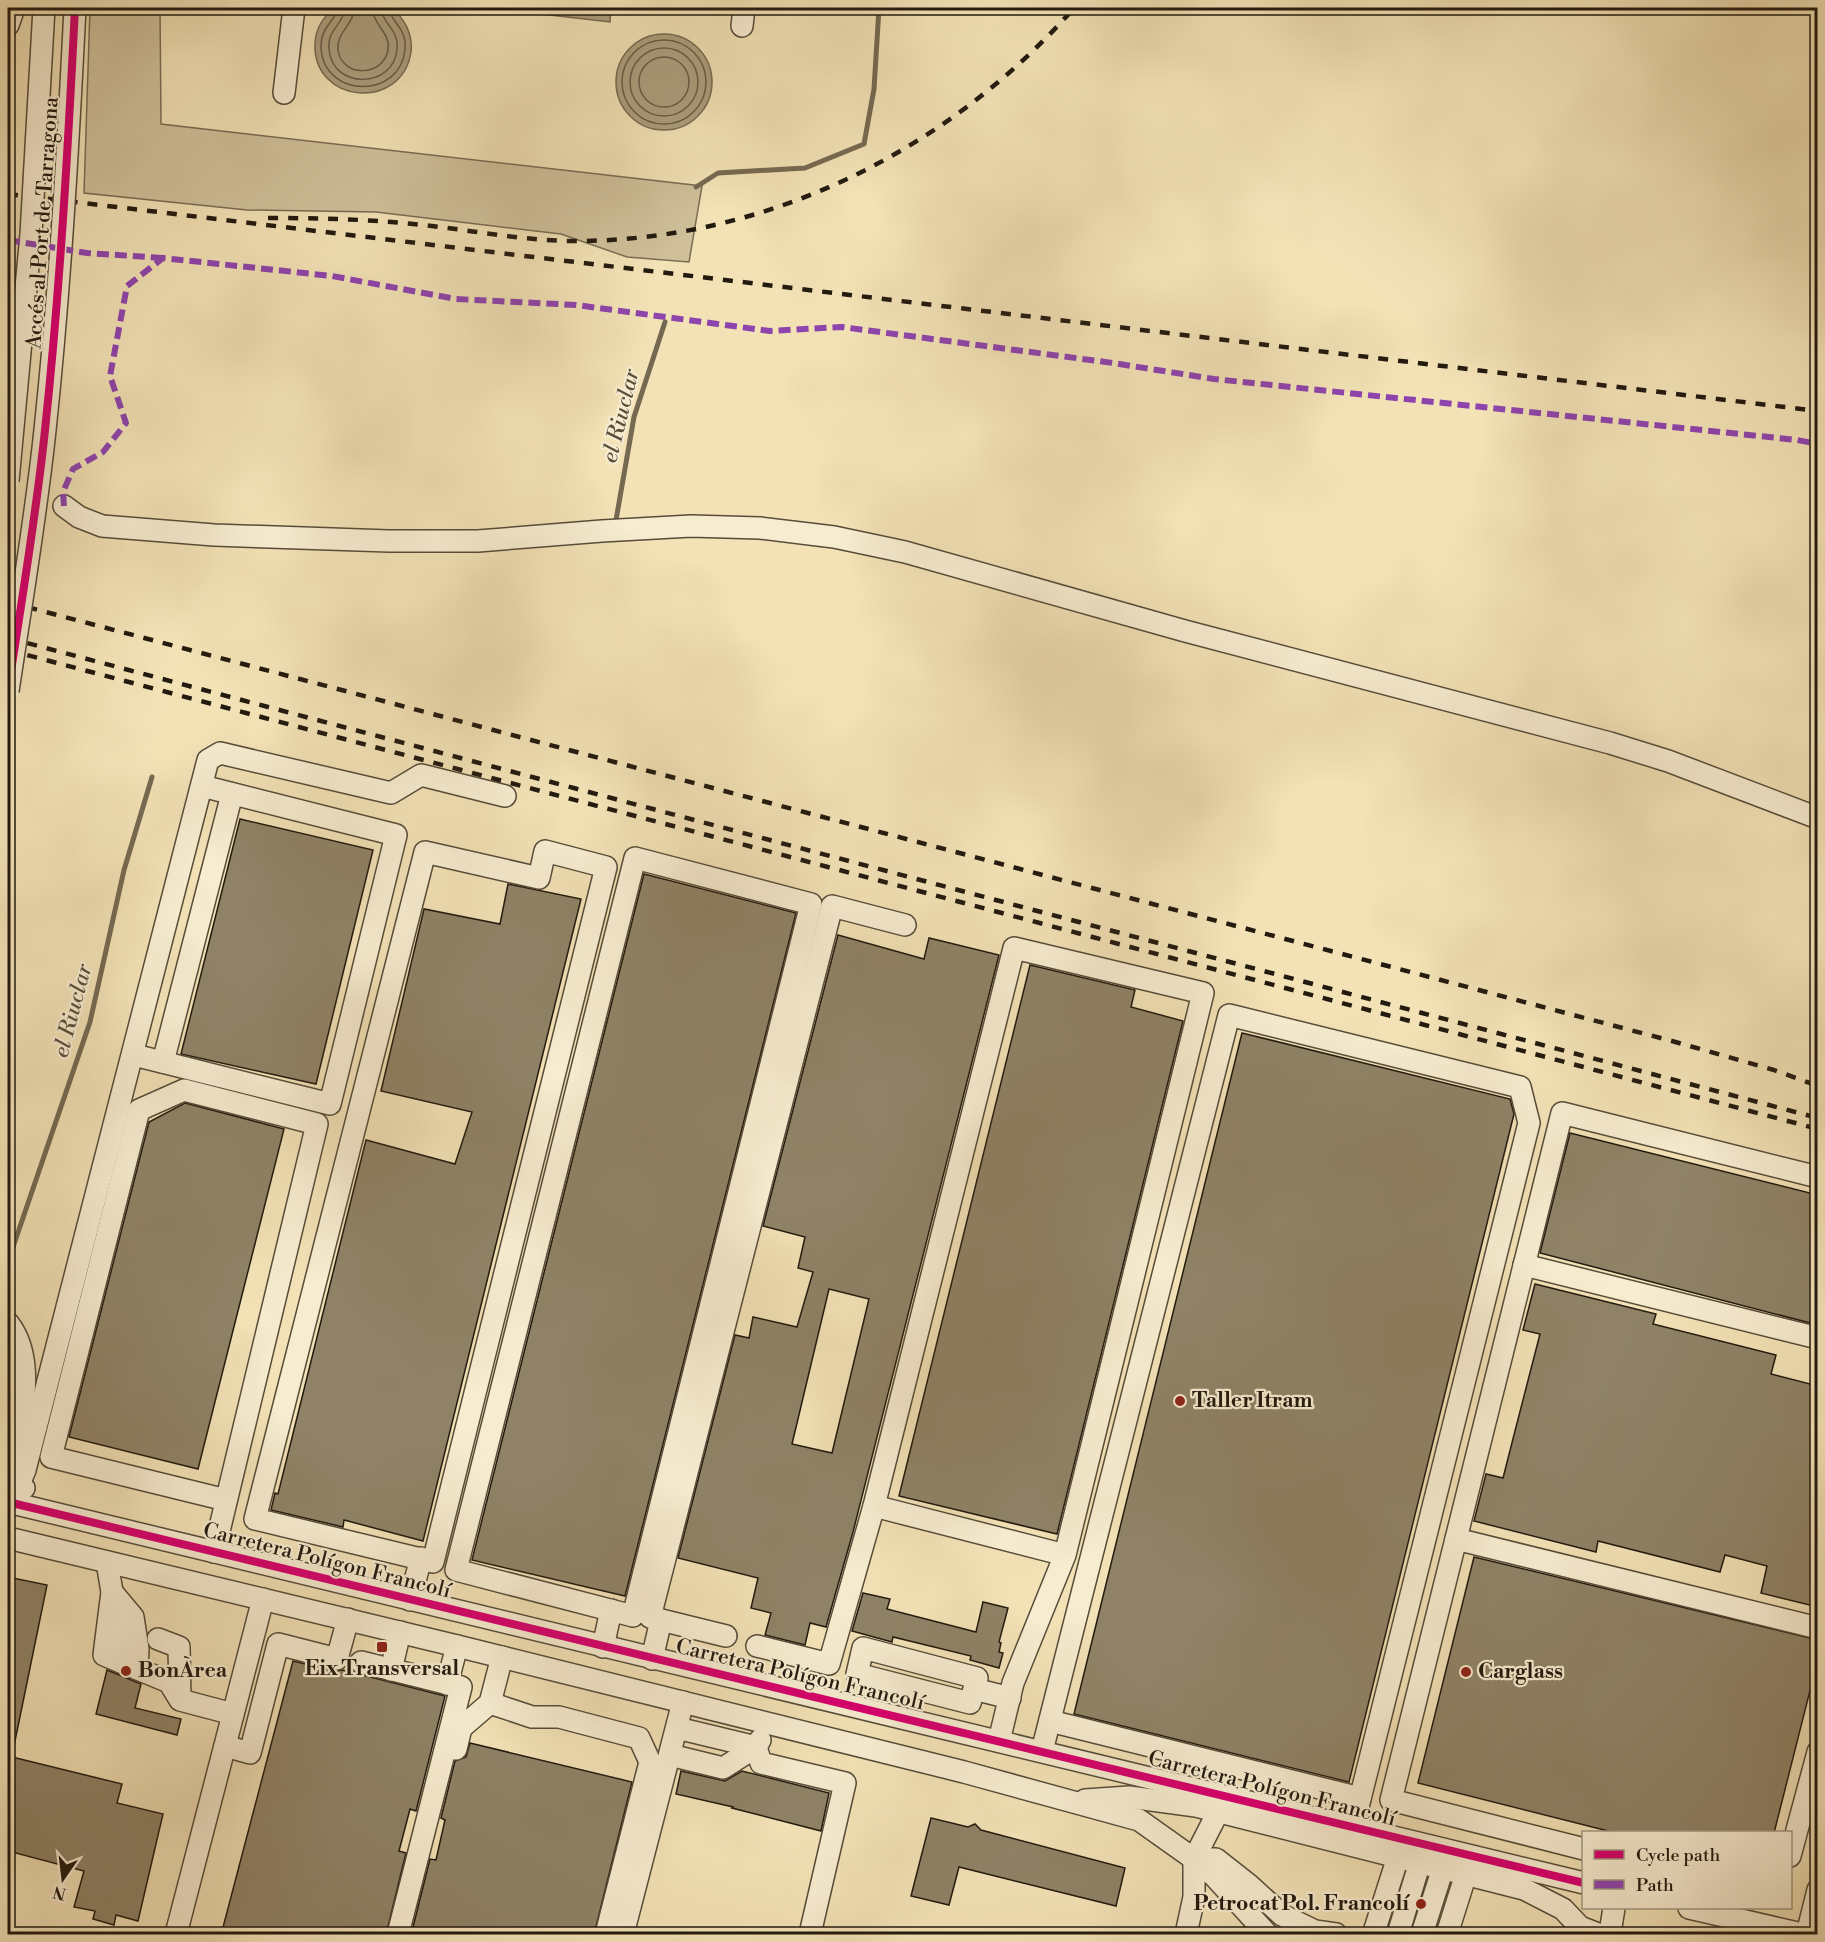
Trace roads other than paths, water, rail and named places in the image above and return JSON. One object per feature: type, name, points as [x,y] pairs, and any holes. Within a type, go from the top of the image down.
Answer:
[{"type":"street","points":[[8,25],[14,8]]},
{"type":"street","name":"Accés al Port de Tarragona","points":[[8,482],[32,222],[44,8]]},
{"type":"street","name":"Accés al Port de Tarragona","points":[[8,691],[45,429],[63,227],[75,8]]},
{"type":"street","points":[[284,93],[294,8]]},
{"type":"street","points":[[64,506],[80,518],[102,526],[214,535],[389,541],[478,541],[691,526],[760,528],[834,537],[905,552],[1163,625],[1610,743],[1668,761],[1818,818]]},
{"type":"street","points":[[13,1486],[25,1470],[134,1055],[208,760],[220,753],[391,793],[421,775],[505,796]]},
{"type":"street","points":[[134,1055],[330,1104],[396,835],[202,786]]},
{"type":"street","points":[[163,1062],[232,794]]},
{"type":"street","points":[[545,851],[606,867],[433,1562],[421,1558],[255,1519],[425,852],[539,878],[545,851]]},
{"type":"street","points":[[635,858],[811,904],[633,1616],[611,1610],[456,1570],[635,858]]},
{"type":"street","points":[[726,1636],[650,1617],[832,906],[905,925]]},
{"type":"street","points":[[757,1647],[829,1664],[874,1506],[1014,948],[1203,993],[1065,1555],[1013,1683],[999,1741]]},
{"type":"street","points":[[1042,1751],[1228,1015],[1520,1087],[1528,1123],[1353,1827]]},
{"type":"street","points":[[214,1552],[317,1124],[184,1090],[139,1110],[51,1458],[226,1500]]},
{"type":"street","points":[[1582,1848],[1391,1800],[1562,1113],[1818,1177]]},
{"type":"street","points":[[1524,1265],[1818,1338]]},
{"type":"street","points":[[8,1323],[22,1350],[24,1369],[24,1393],[9,1457],[14,1478],[13,1486]]},
{"type":"street","points":[[13,1486],[29,1491],[98,1524]]},
{"type":"street","name":"Carretera Polígon Francolí","points":[[8,1502],[1353,1827],[1395,1847],[1582,1883]]},
{"type":"street","points":[[874,1506],[1065,1555]]},
{"type":"street","points":[[8,1538],[683,1702],[1139,1820],[1214,1876],[1267,1935]]},
{"type":"street","points":[[1456,1539],[1818,1628]]},
{"type":"street","points":[[410,1600],[421,1558]]},
{"type":"street","points":[[107,1562],[111,1592],[104,1655],[169,1682],[180,1700],[233,1714]]},
{"type":"street","points":[[111,1592],[133,1617],[158,1639],[179,1647],[180,1700]]},
{"type":"street","points":[[176,1935],[263,1599]]},
{"type":"street","points":[[603,1647],[611,1610]]},
{"type":"street","points":[[129,1665],[138,1649],[133,1617]]},
{"type":"street","points":[[225,1746],[250,1753],[278,1644],[337,1659],[348,1619]]},
{"type":"street","points":[[652,1659],[661,1620]]},
{"type":"street","points":[[391,1670],[400,1632]]},
{"type":"street","points":[[158,1639],[159,1677]]},
{"type":"street","points":[[447,1684],[458,1646]]},
{"type":"street","points":[[863,1648],[976,1678],[974,1689],[970,1703],[856,1674],[863,1648]]},
{"type":"street","points":[[412,1935],[461,1728],[490,1703],[502,1657]]},
{"type":"street","points":[[798,1693],[806,1659]]},
{"type":"street","points":[[361,1662],[461,1687],[398,1935]]},
{"type":"street","points":[[974,1689],[1010,1698]]},
{"type":"street","points":[[623,1935],[683,1702]]},
{"type":"street","points":[[490,1703],[532,1717],[560,1718],[639,1738],[650,1762],[606,1935]]},
{"type":"street","points":[[1050,1721],[1359,1798]]},
{"type":"street","points":[[670,1755],[723,1768],[756,1748],[769,1724]]},
{"type":"street","points":[[677,1728],[756,1748]]},
{"type":"street","points":[[756,1748],[761,1763],[845,1783],[810,1935]]},
{"type":"street","points":[[1792,1852],[1818,1752]]},
{"type":"street","points":[[1070,1801],[1129,1797],[1196,1806],[1395,1847],[1420,1862],[1524,1889],[1563,1909],[1584,1932]]},
{"type":"street","points":[[1186,1935],[1194,1897],[1194,1859],[1218,1812],[1228,1803],[1264,1805]]},
{"type":"street","points":[[1371,1934],[1395,1847],[1402,1803]]},
{"type":"street","points":[[1194,1859],[1216,1859],[1282,1915],[1315,1931],[1336,1935]]},
{"type":"street","points":[[1398,1935],[1420,1862]]},
{"type":"street","points":[[1422,1935],[1443,1868]]},
{"type":"street","points":[[1447,1935],[1466,1874]]},
{"type":"street","points":[[1807,1935],[1816,1904]]},
{"type":"street","points":[[1604,1935],[1610,1933],[1614,1909]]},
{"type":"street","points":[[1699,1909],[1759,1915],[1802,1935]]},
{"type":"water","points":[[335,8],[391,8],[400,17],[409,33],[411,52],[404,71],[392,84],[376,92],[358,93],[342,88],[327,79],[318,63],[315,43],[321,23]]},
{"type":"water","points":[[488,8],[611,8],[610,22]]},
{"type":"water","points":[[664,34],[682,38],[698,48],[708,64],[712,82],[708,100],[698,116],[682,126],[664,130],[646,126],[630,116],[620,100],[616,82],[620,64],[630,48],[646,38]]},
{"type":"waterway","name":"el Riuclar","points":[[696,187],[718,173],[805,168],[864,144],[874,89],[879,8]]},
{"type":"waterway","name":"el Riuclar","points":[[616,520],[634,417],[665,322]]},
{"type":"waterway","name":"el Riuclar","points":[[12,1250],[90,1022],[124,870],[152,777]]},
{"type":"railway","points":[[268,218],[395,222],[534,239],[575,241],[646,237],[716,225],[784,205],[850,178],[912,144],[970,104],[1025,59],[1074,8]]},
{"type":"railway","points":[[8,194],[1818,411]]},
{"type":"railway","points":[[8,602],[1672,1041],[1774,1070],[1818,1086]]},
{"type":"railway","points":[[8,638],[1818,1118]]},
{"type":"railway","points":[[8,650],[1818,1129]]},
{"type":"place","name":"Taller Itram","points":[[1180,1401]]},
{"type":"place","name":"Eix Transversal","points":[[382,1647]]},
{"type":"place","name":"BonÀrea","points":[[126,1671]]},
{"type":"place","name":"Carglass","points":[[1466,1672]]},
{"type":"place","name":"Petrocat Pol. Francolí","points":[[1421,1904]]}]
